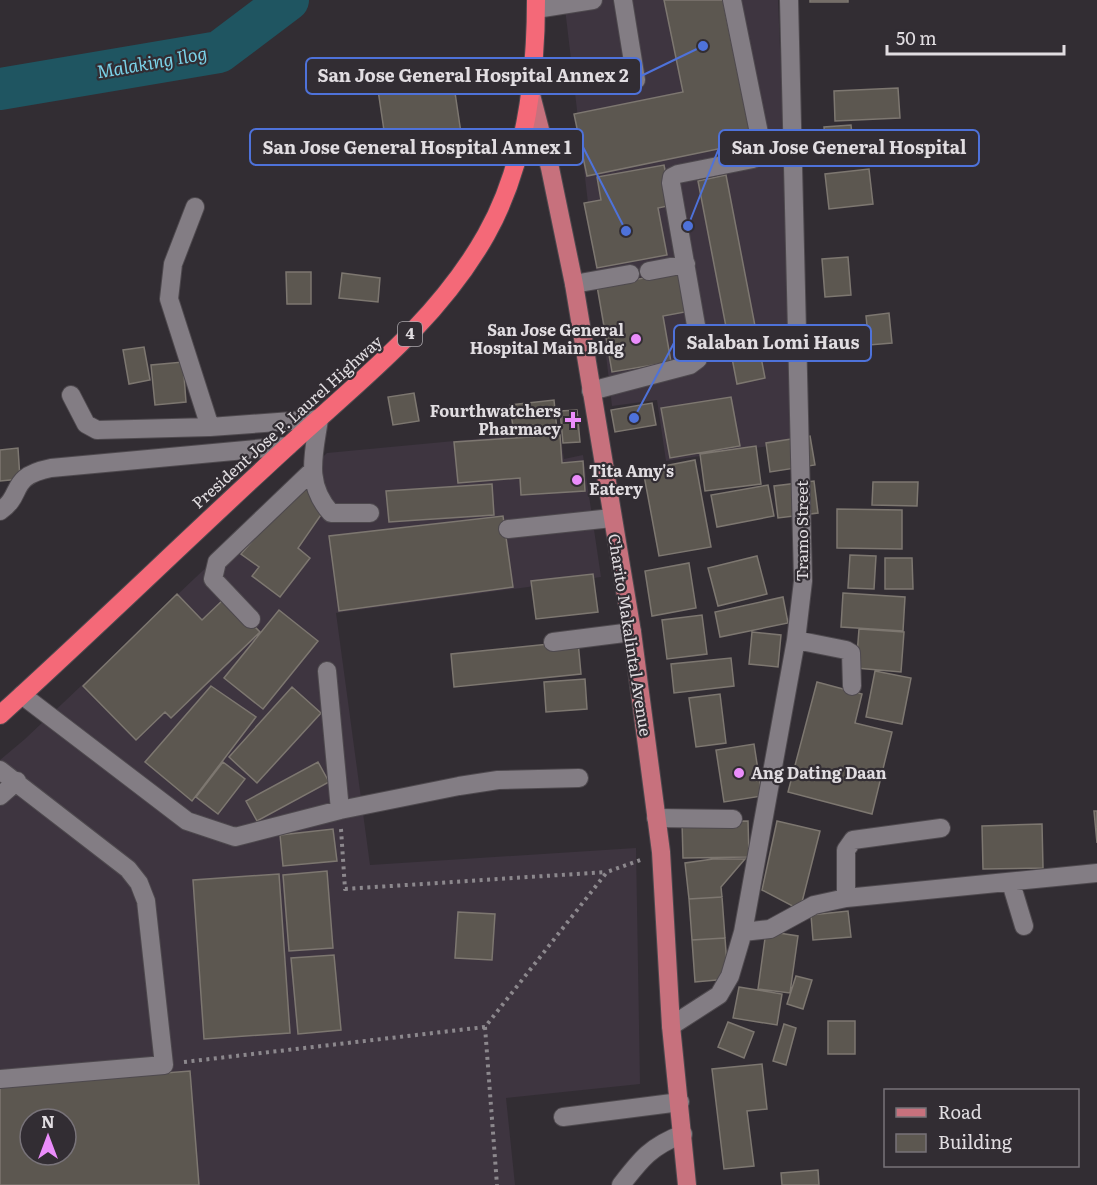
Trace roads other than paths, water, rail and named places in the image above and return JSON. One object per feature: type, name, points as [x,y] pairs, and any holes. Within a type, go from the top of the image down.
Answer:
[{"type":"highway","name":"President Jose P. Laurel Highway","points":[[0,715],[288,446],[389,357],[429,314],[486,235],[511,177],[530,91],[536,5]]},
{"type":"main road","name":"Charito Makalintal Avenue","points":[[530,91],[550,168],[574,284],[632,632],[661,852],[671,1026],[687,1185]]},
{"type":"street","points":[[536,5],[593,0]]},
{"type":"street","points":[[623,0],[636,80]]},
{"type":"street","points":[[591,391],[690,365],[699,359],[700,348],[671,183],[672,177],[678,174],[753,159],[759,153],[761,143],[732,0]]},
{"type":"street","name":"Tramo Street","points":[[671,1026],[719,995],[730,976],[743,932],[796,640],[803,581],[789,0]]},
{"type":"street","points":[[195,207],[173,264],[169,299],[210,427]]},
{"type":"street","points":[[649,271],[686,264]]},
{"type":"street","points":[[574,284],[630,274]]},
{"type":"street","points":[[71,395],[91,428],[210,427],[320,419],[311,472],[324,505],[331,513],[370,513]]},
{"type":"street","points":[[0,510],[7,506],[22,480],[33,471],[288,446]]},
{"type":"street","points":[[251,619],[213,579],[217,562],[311,472]]},
{"type":"street","points":[[508,529],[612,518]]},
{"type":"street","points":[[553,642],[632,632]]},
{"type":"street","points":[[796,640],[851,653],[852,686]]},
{"type":"street","points":[[327,671],[340,810]]},
{"type":"street","points":[[22,695],[187,821],[235,837],[340,810],[498,780],[579,778]]},
{"type":"street","points":[[0,770],[128,869],[139,882],[146,901],[164,1065],[0,1079]]},
{"type":"street","points":[[0,796],[17,781]]},
{"type":"street","points":[[656,818],[733,819]]},
{"type":"street","points":[[846,898],[848,843],[853,840],[941,828]]},
{"type":"street","points":[[743,932],[770,929],[814,905],[846,898],[1097,873]]},
{"type":"street","points":[[1011,883],[1024,926]]},
{"type":"street","points":[[563,1117],[680,1102]]},
{"type":"street","points":[[621,1185],[644,1155],[663,1141],[683,1134]]},
{"type":"waterway","name":"Malaking Ilog","points":[[0,89],[219,52],[288,0]]},
{"type":"place","name":"San Jose General Hospital Annex 2","points":[[703,46]]},
{"type":"place","name":"San Jose General Hospital","points":[[688,226]]},
{"type":"place","name":"San Jose General Hospital Annex 1","points":[[626,231]]},
{"type":"place","name":"San Jose General Hospital Main Bldg","points":[[636,339]]},
{"type":"place","name":"Salaban Lomi Haus","points":[[634,418]]},
{"type":"place","name":"Fourthwatchers Pharmacy","points":[[573,420]]},
{"type":"place","name":"Tita Amy's Eatery","points":[[577,480]]},
{"type":"place","name":"Ang Dating Daan","points":[[739,773]]}]
